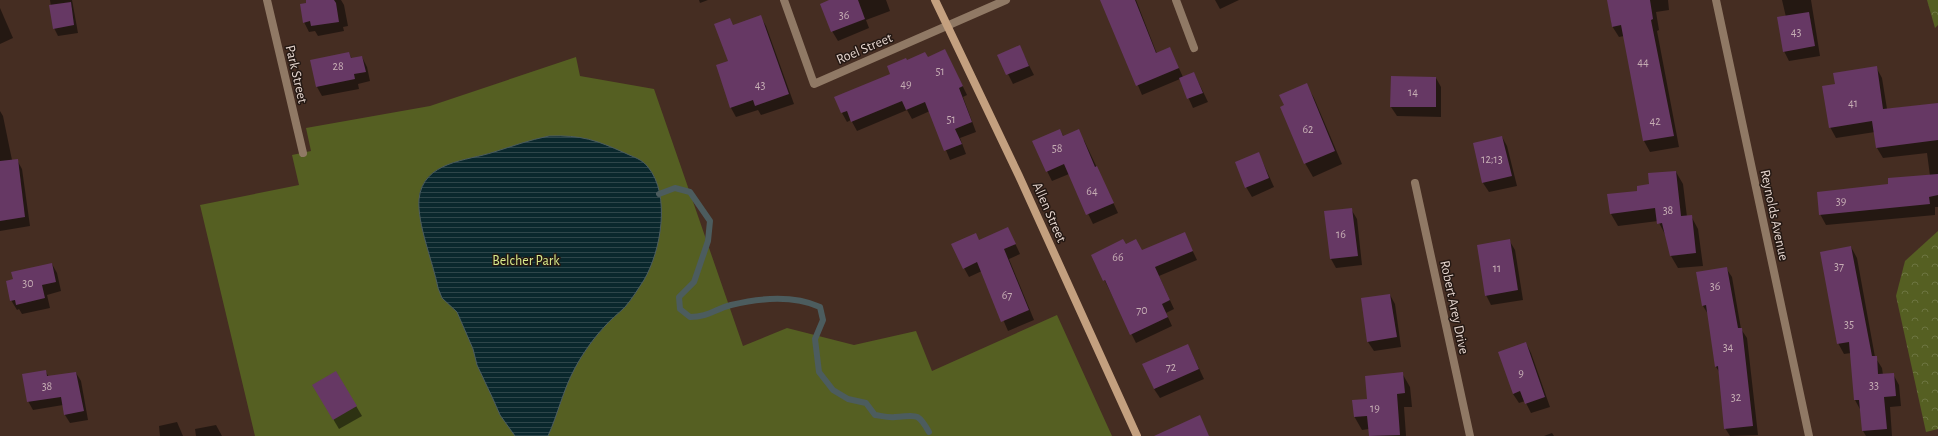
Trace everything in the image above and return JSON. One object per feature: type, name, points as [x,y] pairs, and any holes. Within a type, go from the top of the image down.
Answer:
[{"type":"street","name":"Park Street","points":[[267,0],[303,153]]},
{"type":"street","name":"Roel Street","points":[[784,0],[814,84],[1006,0]]},
{"type":"street","name":"Allen Street","points":[[935,0],[1011,157],[1137,436]]},
{"type":"street","points":[[1176,0],[1194,48]]},
{"type":"street","name":"Reynolds Avenue","points":[[1716,0],[1809,436]]},
{"type":"street","name":"Robert Arey Drive","points":[[1415,183],[1470,436]]},
{"type":"green space","points":[[1927,0],[1938,0],[1938,25],[1935,28]]},
{"type":"green space","name":"Belcher Park","points":[[576,57],[580,76],[654,89],[743,346],[787,328],[854,345],[916,331],[932,371],[1057,315],[1112,436],[255,436],[200,205],[299,185],[292,155],[311,151],[306,128],[430,106]]},
{"type":"green space","points":[[1938,231],[1938,429],[1926,432],[1896,296],[1905,261]]},
{"type":"water","points":[[549,136],[571,136],[588,139],[615,148],[643,162],[648,167],[655,179],[659,192],[661,223],[655,254],[644,280],[628,304],[601,331],[581,357],[567,385],[548,436],[515,436],[500,415],[477,365],[473,349],[457,312],[442,298],[420,220],[419,199],[422,186],[437,170],[459,161]]},
{"type":"building","points":[[306,0],[334,0],[336,3],[339,22],[311,26],[310,21],[303,23],[300,4],[306,3]]},
{"type":"building","points":[[829,0],[858,0],[865,19],[831,32],[820,4]]},
{"type":"building","points":[[1100,0],[1135,0],[1156,53],[1170,47],[1179,68],[1136,86]]},
{"type":"building","points":[[1607,0],[1650,0],[1653,19],[1651,20],[1674,136],[1643,141],[1621,25],[1612,27]]},
{"type":"building","points":[[71,2],[74,25],[53,29],[49,5]]},
{"type":"building","points":[[1809,12],[1815,46],[1783,52],[1777,17]]},
{"type":"building","points":[[761,15],[789,94],[755,106],[753,100],[730,108],[716,65],[728,61],[714,24],[730,18],[733,25]]},
{"type":"building","points":[[1020,45],[1029,66],[1006,75],[997,55]]},
{"type":"building","points":[[945,49],[963,86],[959,88],[972,122],[955,129],[962,144],[944,151],[925,102],[906,110],[902,101],[851,122],[847,111],[841,113],[834,97],[890,74],[887,66],[906,58],[907,60],[925,52],[928,57]]},
{"type":"building","points":[[349,52],[351,58],[362,56],[366,72],[354,74],[355,79],[316,87],[310,60]]},
{"type":"building","points":[[1877,66],[1883,109],[1938,103],[1938,140],[1876,148],[1872,121],[1829,128],[1822,86],[1835,84],[1833,73]]},
{"type":"building","points":[[1194,72],[1203,93],[1187,99],[1179,78]]},
{"type":"building","points":[[1391,76],[1436,77],[1436,107],[1390,107]]},
{"type":"building","points":[[1307,83],[1335,151],[1304,164],[1280,107],[1284,105],[1279,95]]},
{"type":"building","points":[[1060,129],[1063,136],[1079,129],[1095,167],[1097,166],[1114,203],[1086,215],[1064,164],[1046,172],[1032,141]]},
{"type":"building","points":[[1502,136],[1512,176],[1482,183],[1473,143]]},
{"type":"building","points":[[1259,152],[1269,178],[1245,188],[1235,162]]},
{"type":"building","points":[[18,159],[25,217],[0,221],[0,161]]},
{"type":"building","points":[[1676,171],[1681,216],[1692,215],[1696,253],[1670,256],[1662,223],[1657,224],[1655,208],[1610,214],[1607,194],[1637,191],[1637,186],[1649,184],[1648,173]]},
{"type":"building","points":[[1938,174],[1938,195],[1929,197],[1930,204],[1819,215],[1817,192],[1888,184],[1888,178]]},
{"type":"building","points":[[1352,208],[1358,256],[1330,259],[1324,211]]},
{"type":"building","points":[[1008,227],[1016,244],[1004,249],[1029,310],[1001,322],[977,262],[963,269],[951,244],[976,233],[979,240]]},
{"type":"building","points":[[1185,232],[1193,251],[1155,267],[1170,300],[1162,304],[1168,317],[1130,335],[1105,280],[1103,281],[1091,255],[1123,239],[1126,244],[1136,239],[1142,250]]},
{"type":"building","points":[[1510,239],[1518,290],[1485,296],[1477,245]]},
{"type":"building","points":[[1851,246],[1872,356],[1877,356],[1878,374],[1894,373],[1896,396],[1884,397],[1887,429],[1862,431],[1859,400],[1854,400],[1849,342],[1837,344],[1820,252]]},
{"type":"building","points":[[52,263],[56,282],[42,285],[45,298],[16,305],[15,300],[10,301],[6,281],[13,279],[11,272]]},
{"type":"building","points":[[1727,267],[1738,328],[1742,328],[1753,426],[1724,429],[1718,366],[1715,367],[1706,305],[1702,306],[1696,272]]},
{"type":"building","points":[[1390,294],[1397,337],[1367,342],[1361,298]]},
{"type":"building","points":[[1526,342],[1545,397],[1525,404],[1520,391],[1513,394],[1498,352]]},
{"type":"building","points":[[1188,344],[1199,369],[1154,389],[1142,364]]},
{"type":"building","points":[[46,370],[47,376],[76,372],[84,411],[64,415],[61,397],[27,402],[22,374]]},
{"type":"building","points":[[336,371],[357,406],[333,420],[312,385]]},
{"type":"building","points":[[1403,372],[1405,393],[1397,394],[1400,435],[1369,436],[1367,416],[1354,417],[1352,400],[1367,399],[1365,376]]},
{"type":"building","points":[[1200,415],[1209,436],[1154,436]]},
{"type":"waterway","points":[[659,194],[675,188],[690,192],[710,221],[708,241],[694,282],[679,297],[680,309],[690,317],[696,317],[731,305],[765,299],[788,299],[810,303],[820,307],[823,320],[815,339],[819,372],[833,390],[848,399],[866,403],[875,415],[890,417],[915,416],[922,421],[929,432]]}]
